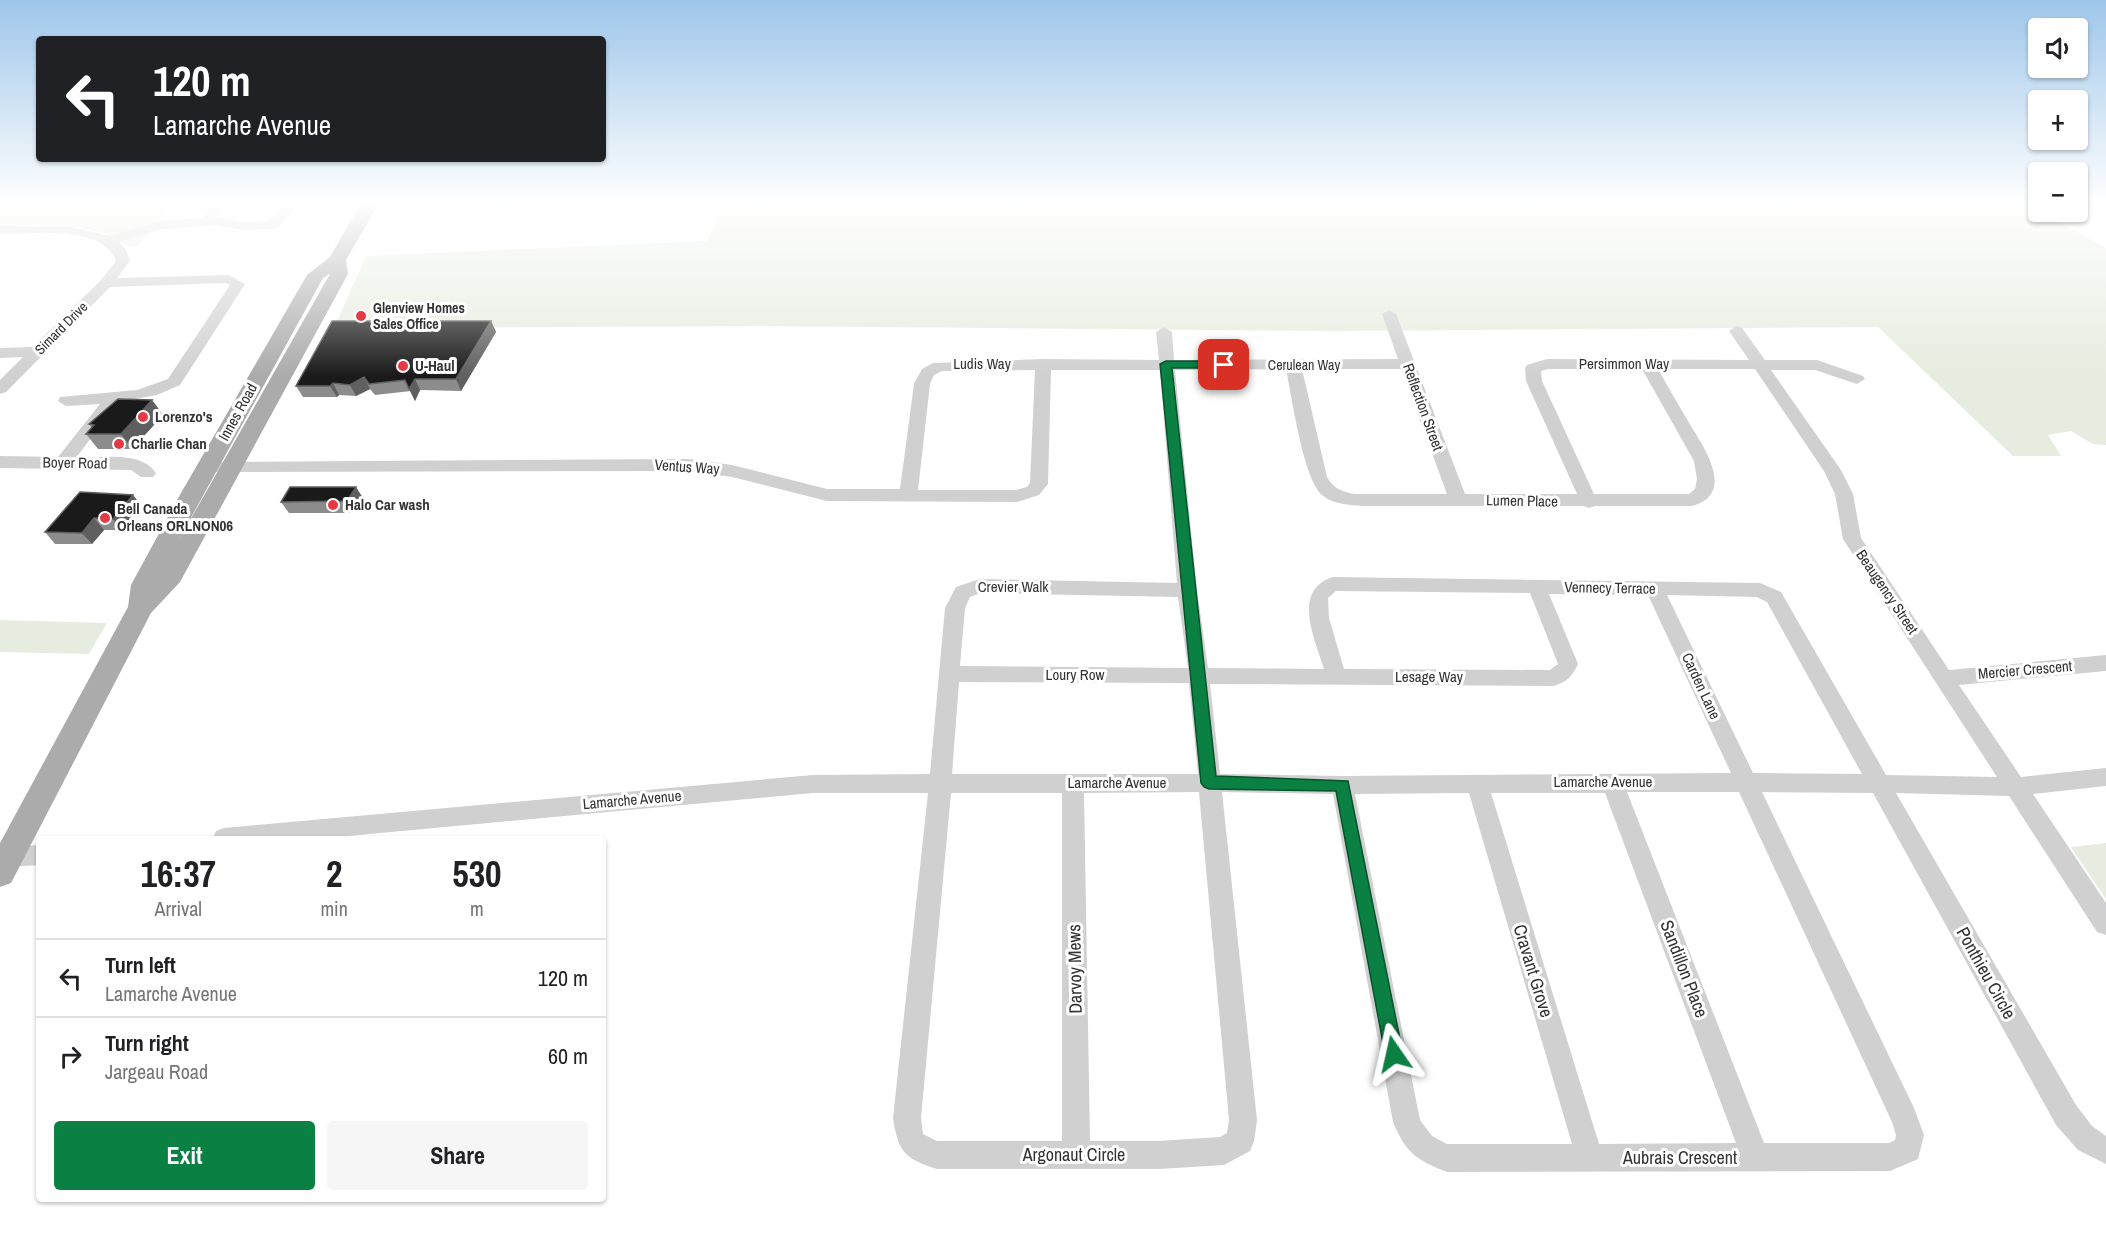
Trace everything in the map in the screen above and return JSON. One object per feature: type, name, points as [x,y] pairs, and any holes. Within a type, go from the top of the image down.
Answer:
[{"type":"main road","name":"Innes Road","points":[[4,865],[141,607],[171,576],[219,467],[316,274],[336,261]]},
{"type":"street","name":"Simard Drive","points":[[0,389],[106,283],[123,261]]},
{"type":"street","points":[[66,401],[150,393],[174,382],[238,284],[229,279],[106,283]]},
{"type":"street","name":"Reflection Street","points":[[1389,314],[1458,500]]},
{"type":"street","name":"Beaugency Street","points":[[1737,331],[1839,483],[1844,494],[1852,539],[1945,678],[2014,787]]},
{"type":"street","name":"Argonaut Circle","points":[[940,783],[907,1118],[911,1139],[918,1149],[937,1155],[1159,1155],[1224,1151],[1240,1140],[1243,1120],[1199,675],[1187,590],[1164,332]]},
{"type":"street","points":[[0,353],[37,352]]},
{"type":"street","name":"Ludis Way","points":[[908,496],[922,384],[929,371],[937,366],[952,364],[1166,364]]},
{"type":"street","name":"Ventus Way","points":[[219,467],[688,465],[738,472],[812,493],[1007,497],[1026,495],[1035,489],[1040,477],[1043,364]]},
{"type":"street","name":"Cerulean Way","points":[[1166,364],[1407,364]]},
{"type":"street","name":"Persimmon Way","points":[[1588,502],[1534,381],[1533,368],[1547,364],[1816,364],[1857,379]]},
{"type":"street","name":"Lumen Place","points":[[1293,365],[1318,477],[1329,493],[1347,500],[1588,502],[1692,500],[1704,494],[1706,489],[1706,471],[1703,461],[1647,364]]},
{"type":"street","points":[[63,463],[113,398]]},
{"type":"street","name":"Boyer Road","points":[[0,462],[133,464],[141,467],[147,473]]},
{"type":"street","name":"Vennecy Terrace","points":[[1336,677],[1318,600],[1323,590],[1333,584],[1760,590],[1774,597],[1880,783]]},
{"type":"street","name":"Crevier Walk","points":[[940,783],[955,608],[958,596],[966,588],[980,586],[1187,590]]},
{"type":"street","name":"Lesage Way","points":[[1199,675],[1553,678],[1564,672],[1568,664],[1537,587]]},
{"type":"street","name":"Carden Lane","points":[[1655,590],[1746,782]]},
{"type":"street","name":"Mercier Crescent","points":[[1945,678],[2106,663]]},
{"type":"street","name":"Loury Row","points":[[950,674],[1199,675]]},
{"type":"street","points":[[2106,777],[2014,787],[2106,924]]},
{"type":"street","name":"Sandillon Place","points":[[1612,782],[1755,1157]]},
{"type":"street","name":"Lamarche Avenue","points":[[246,836],[777,787],[940,783],[1342,785],[1746,782],[2014,787]]},
{"type":"street","name":"Aubrais Crescent","points":[[1342,785],[1407,1122],[1414,1137],[1428,1151],[1448,1158],[1890,1157],[1908,1149],[1910,1135],[1904,1118],[1746,782]]},
{"type":"street","name":"Darvoy Mews","points":[[1073,783],[1076,1154]]},
{"type":"street","name":"Ponthieu Circle","points":[[1880,783],[2066,1115],[2083,1137],[2106,1150]]},
{"type":"street","name":"Cravant Grove","points":[[1476,784],[1590,1158]]},
{"type":"street","points":[[4,865],[36,856]]},
{"type":"shaded area","points":[[364,261],[2106,261],[2106,445],[2093,444],[2071,431],[2048,435],[2061,456],[2013,456],[1878,327],[1331,331],[756,326],[334,328]]},
{"type":"shaded area","points":[[0,620],[107,623],[89,654],[0,652]]},
{"type":"shaded area","points":[[2106,843],[2106,899],[2071,847]]},
{"type":"building","name":"U-Haul","points":[[332,321],[491,321],[456,379],[415,379],[409,389],[405,380],[369,384],[364,377],[350,385],[333,383],[330,386],[296,386]]},
{"type":"building","points":[[118,399],[152,400],[121,434],[86,434],[94,425],[89,424]]},
{"type":"building","points":[[290,487],[356,487],[347,501],[281,502]]},
{"type":"building","points":[[80,492],[133,495],[113,519],[94,518],[82,533],[45,532]]},
{"type":"place","name":"Glenview Homes Sales Office","points":[[361,316]]},
{"type":"place","name":"U-Haul","points":[[403,366]]},
{"type":"place","name":"Lorenzo's","points":[[143,417]]},
{"type":"place","name":"Charlie Chan","points":[[119,444]]},
{"type":"place","name":"Halo Car wash","points":[[333,505]]},
{"type":"place","name":"Bell Canada Orleans ORLNON06","points":[[105,518]]},
{"type":"route","points":[[1224,365],[1166,364],[1187,590],[1199,675],[1209,783],[1342,785],[1394,1054]]}]
